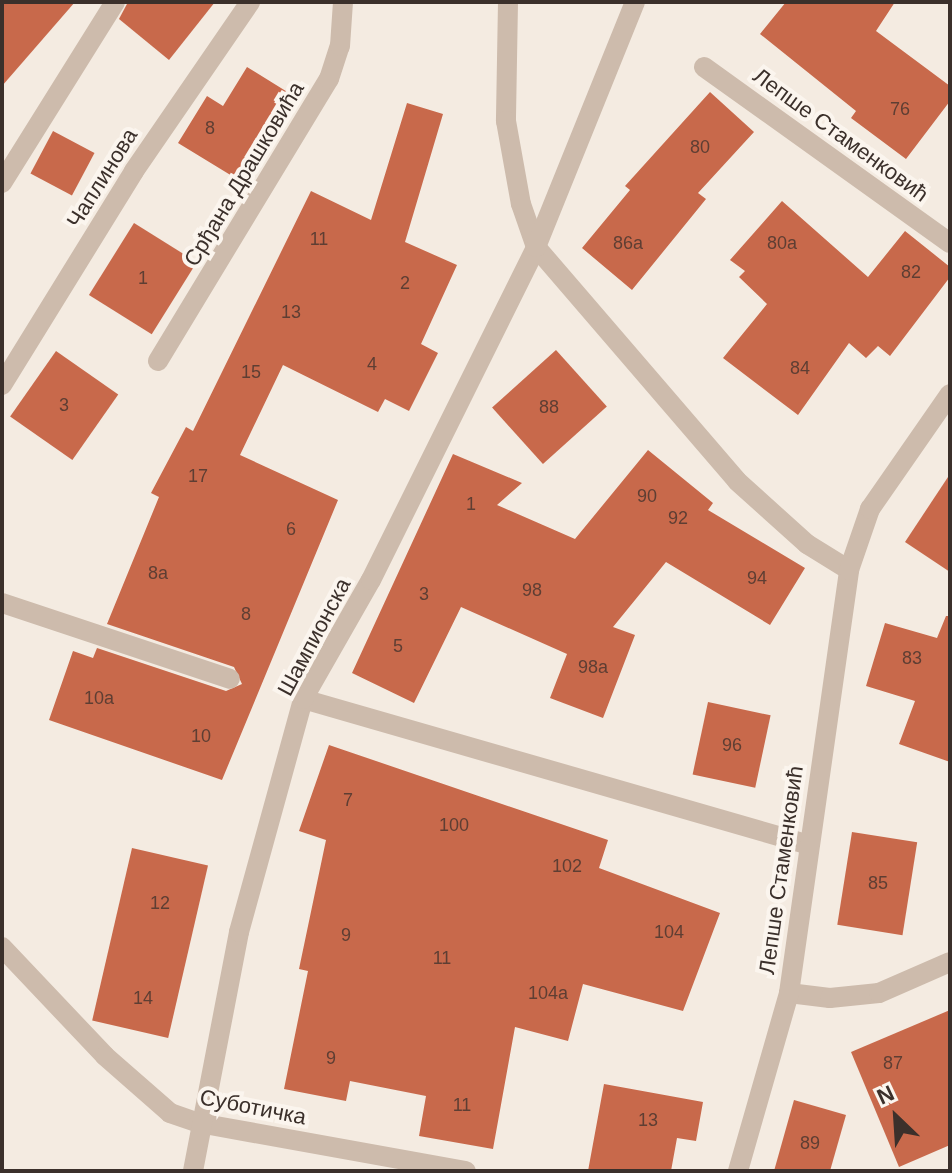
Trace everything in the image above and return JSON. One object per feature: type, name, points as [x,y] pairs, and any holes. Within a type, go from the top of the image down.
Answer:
[{"type":"street","points":[[2,183],[115,2]]},
{"type":"street","name":"Чаплинова","points":[[2,385],[134,171],[250,2]]},
{"type":"street","name":"Срђана Драшковића","points":[[158,361],[329,79],[340,46],[343,2]]},
{"type":"street","points":[[508,2],[506,121],[521,204],[536,247],[737,481],[807,544],[849,570]]},
{"type":"street","name":"Шампионска","points":[[193,1171],[199,1123],[239,932],[303,699],[371,580],[536,247],[635,2]]},
{"type":"street","name":"Лепше Стаменковић","points":[[704,67],[950,243]]},
{"type":"street","name":"Лепше Стаменковић","points":[[738,1171],[789,993],[806,844],[849,570],[870,509],[950,394]]},
{"type":"street","points":[[2,603],[230,679]]},
{"type":"street","points":[[303,699],[806,844]]},
{"type":"street","name":"Суботичка","points":[[2,947],[139,1090],[170,1113],[199,1123],[466,1171]]},
{"type":"street","points":[[789,993],[830,998],[879,993],[950,962]]},
{"type":"building","points":[[2,2],[75,2],[2,86]]},
{"type":"building","points":[[128,2],[215,2],[169,60],[119,19]]},
{"type":"building","points":[[786,2],[895,2],[876,31],[950,86],[950,101],[906,159],[851,118],[856,111],[760,34]]},
{"type":"building","points":[[247,67],[289,93],[237,179],[178,143],[207,96],[223,106]]},
{"type":"building","points":[[710,92],[754,132],[698,193],[706,199],[632,290],[582,248],[630,190],[625,186]]},
{"type":"building","points":[[407,103],[443,114],[405,242],[457,265],[421,344],[438,353],[409,411],[385,399],[378,412],[283,365],[240,455],[338,500],[222,780],[49,720],[73,651],[93,658],[97,648],[226,691],[242,684],[234,667],[107,624],[159,497],[151,493],[186,427],[193,431],[311,191],[371,220]]},
{"type":"building","points":[[53,131],[94,153],[72,195],[30,173]]},
{"type":"building","points":[[782,201],[868,277],[905,231],[950,267],[950,277],[890,356],[878,346],[866,358],[849,343],[798,415],[723,358],[767,304],[739,277],[745,271],[730,260]]},
{"type":"building","points":[[134,223],[197,262],[152,334],[89,295]]},
{"type":"building","points":[[556,350],[607,406],[543,464],[492,408]]},
{"type":"building","points":[[56,351],[118,395],[72,460],[10,417]]},
{"type":"building","points":[[648,450],[713,503],[708,510],[805,568],[770,625],[666,562],[613,627],[635,635],[603,718],[550,698],[567,654],[461,607],[414,703],[352,673],[453,454],[522,483],[497,505],[575,539]]},
{"type":"building","points":[[950,474],[950,572],[905,542]]},
{"type":"building","points":[[946,616],[950,616],[950,762],[899,744],[915,701],[866,686],[885,623],[937,638]]},
{"type":"building","points":[[708,702],[771,715],[755,788],[693,774]]},
{"type":"building","points":[[329,745],[608,840],[599,868],[720,913],[683,1011],[583,984],[568,1041],[515,1027],[493,1149],[419,1136],[426,1096],[350,1081],[346,1101],[284,1089],[308,971],[299,969],[326,840],[299,831]]},
{"type":"building","points":[[852,832],[917,842],[902,935],[837,925]]},
{"type":"building","points":[[132,848],[208,866],[168,1038],[92,1020]]},
{"type":"building","points":[[950,1010],[950,1145],[899,1167],[851,1052]]},
{"type":"building","points":[[604,1084],[703,1102],[696,1141],[677,1138],[671,1171],[588,1171]]},
{"type":"building","points":[[794,1100],[846,1115],[830,1171],[774,1171]]}]
